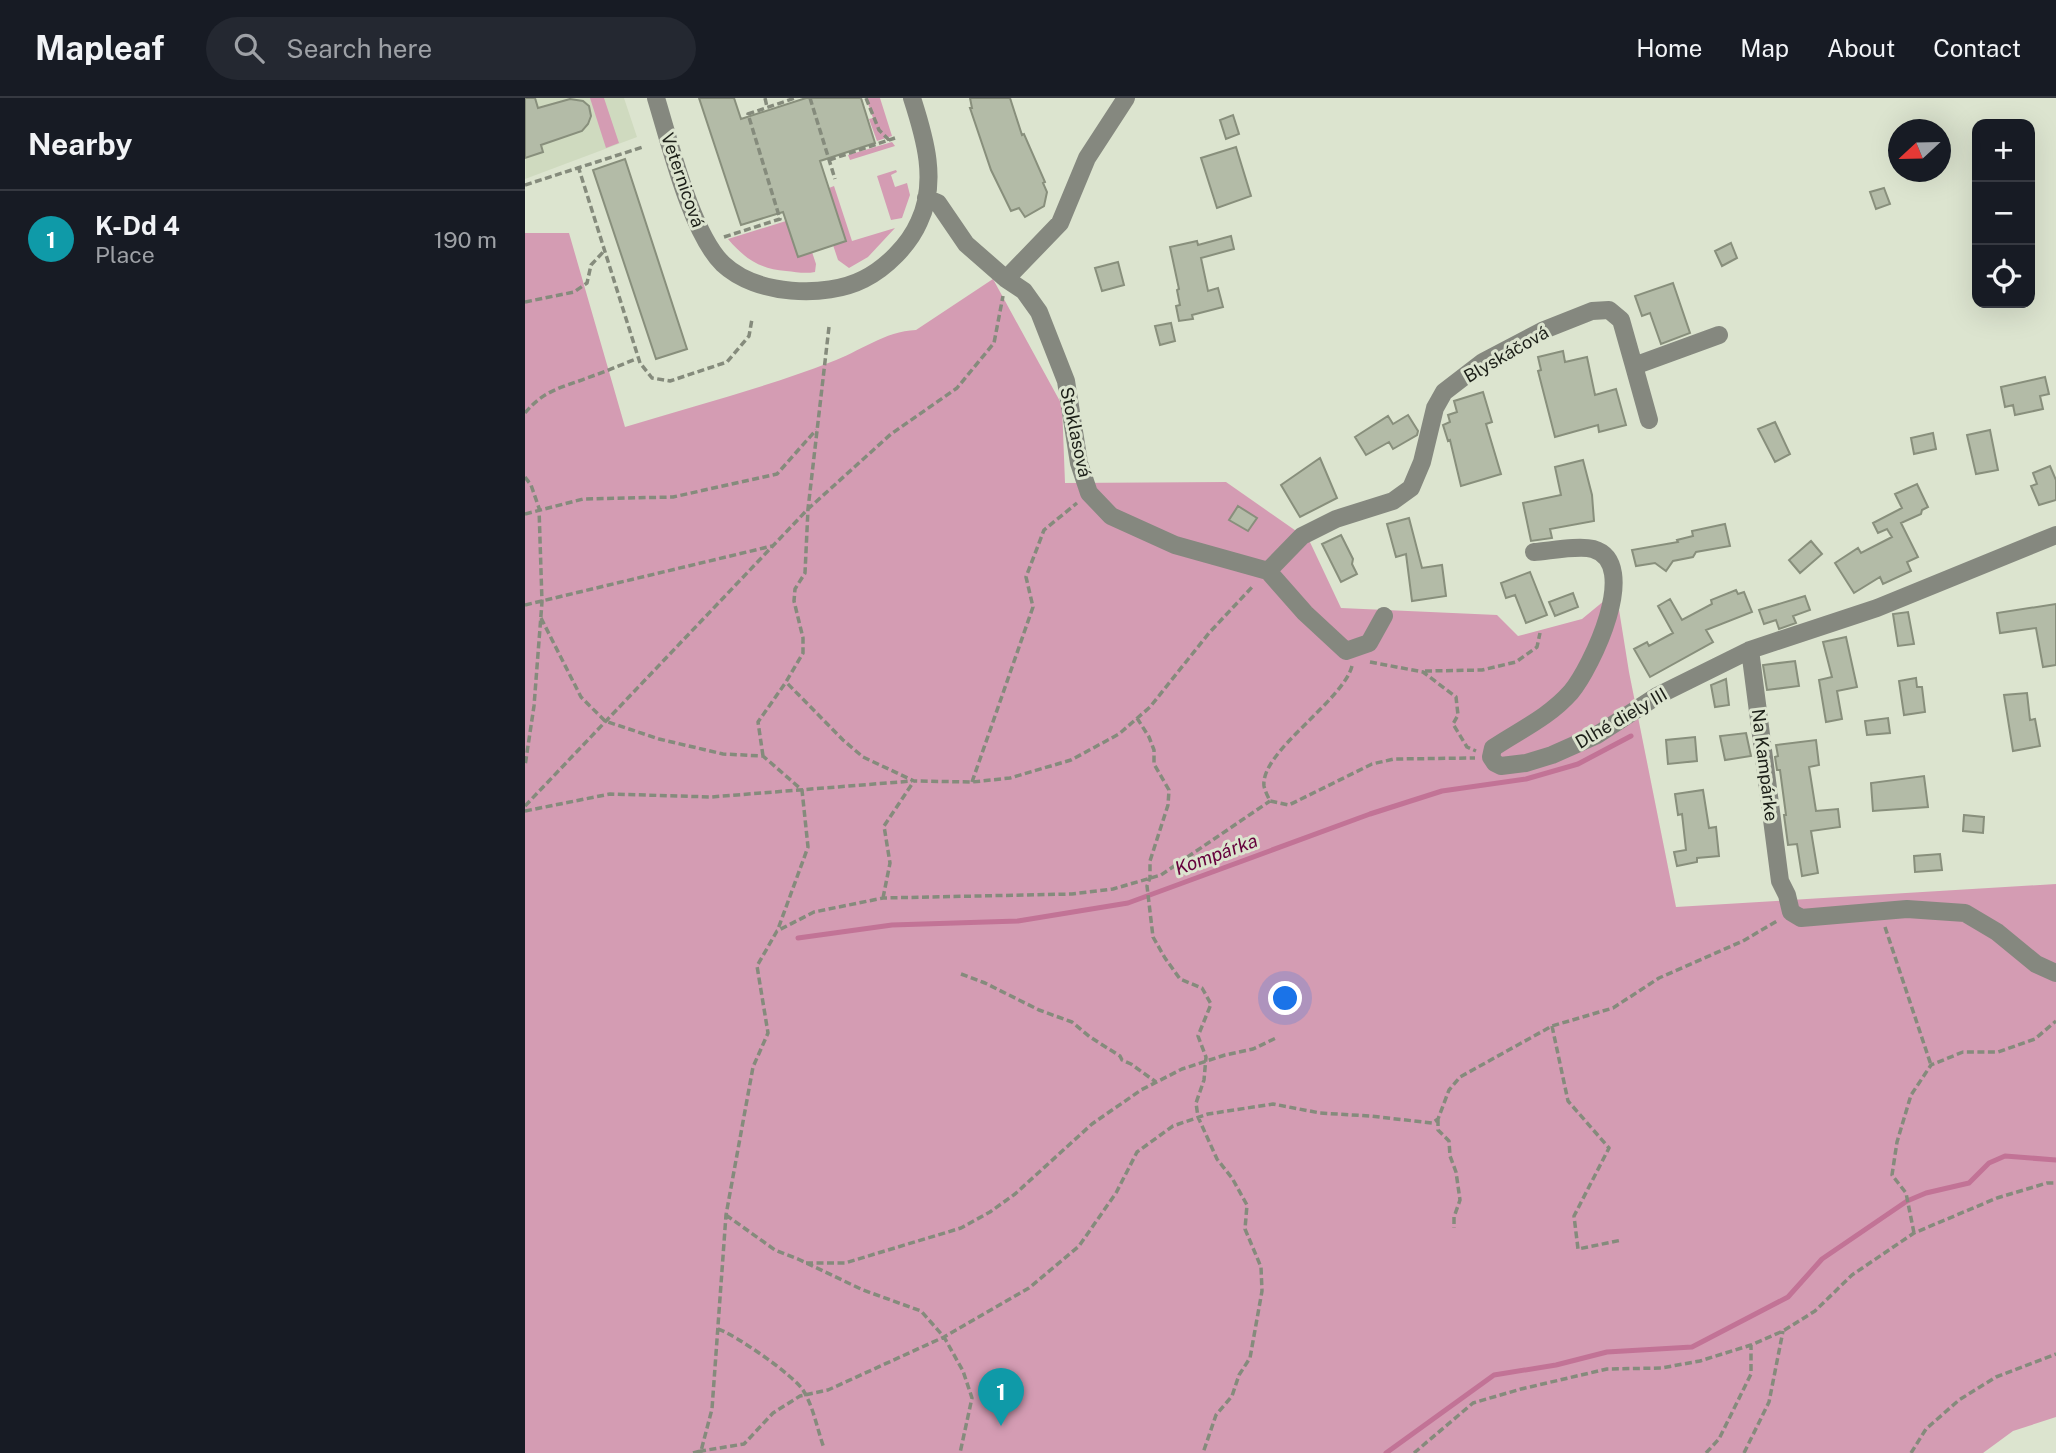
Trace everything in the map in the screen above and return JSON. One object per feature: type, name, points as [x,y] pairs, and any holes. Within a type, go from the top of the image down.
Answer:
[{"type":"street","name":"Veternicová","points":[[656,98],[699,228],[714,254],[732,272],[764,286],[806,290],[842,287],[874,273],[890,260],[912,235],[926,198],[927,149],[912,98]]},
{"type":"street","points":[[1006,279],[1060,223],[1087,158],[1126,98]]},
{"type":"street","name":"Stoklasová","points":[[926,198],[938,203],[966,244],[1024,291],[1039,312],[1066,381],[1079,463],[1089,493],[1111,516],[1175,545],[1268,571]]},
{"type":"street","name":"Blyskáčová","points":[[1268,571],[1302,536],[1336,519],[1393,500],[1411,488],[1422,462],[1435,408],[1444,392],[1483,362],[1544,330],[1592,310],[1609,310],[1621,320],[1649,420]]},
{"type":"street","points":[[1634,366],[1719,335]]},
{"type":"street","name":"Dlhé diely III","points":[[1491,757],[1501,766],[1526,764],[1552,755],[1597,735],[1657,696],[1750,650],[1877,608],[2056,535]]},
{"type":"street","points":[[1491,757],[1493,748],[1527,729],[1572,691],[1594,656],[1610,613],[1613,571],[1605,556],[1592,548],[1534,552]]},
{"type":"street","points":[[1268,571],[1305,613],[1346,651],[1369,643],[1384,616]]},
{"type":"street","name":"Na Kampárke","points":[[1750,650],[1780,881],[1791,912]]},
{"type":"street","points":[[1791,912],[1801,918],[1907,909],[1965,914],[1997,932],[2036,964],[2056,973]]},
{"type":"path","points":[[765,98],[768,107]]},
{"type":"path","points":[[724,237],[780,219],[748,114],[795,98]]},
{"type":"path","points":[[810,98],[835,179]]},
{"type":"path","points":[[866,98],[872,118],[879,130],[890,140]]},
{"type":"path","points":[[829,160],[895,138]]},
{"type":"path","points":[[525,185],[643,147]]},
{"type":"path","points":[[578,166],[638,358],[652,378],[670,381],[727,362],[749,336],[752,319]]},
{"type":"path","points":[[525,302],[574,292],[587,282],[591,265],[605,250]]},
{"type":"path","points":[[525,808],[808,509],[891,434],[957,388],[994,343],[1006,279]]},
{"type":"path","points":[[763,756],[758,722],[803,653],[803,638],[794,601],[795,589],[805,573],[808,509],[829,327]]},
{"type":"path","points":[[525,413],[533,403],[558,387],[638,358]]},
{"type":"path","points":[[525,514],[583,499],[673,497],[777,474],[817,429]]},
{"type":"path","points":[[525,477],[531,485],[539,509],[542,602],[534,706],[525,766]]},
{"type":"path","points":[[972,782],[1033,607],[1026,577],[1044,530],[1089,493]]},
{"type":"path","points":[[525,606],[774,546]]},
{"type":"path","points":[[525,808],[610,794],[711,797],[914,781],[972,782],[1010,778],[1071,760],[1119,734],[1150,707],[1209,633],[1268,571]]},
{"type":"path","points":[[541,618],[581,697],[605,721],[659,739],[723,754],[763,756],[802,790],[808,847],[777,931],[757,966],[768,1033],[753,1067],[726,1215],[712,1409],[701,1452]]},
{"type":"path","points":[[1346,651],[1374,663],[1423,671],[1482,670],[1516,662],[1537,647],[1540,633]]},
{"type":"path","points":[[1270,801],[1263,785],[1270,763],[1331,697],[1353,668],[1346,651]]},
{"type":"path","points":[[1423,671],[1456,698],[1458,715],[1453,724],[1467,747],[1491,757]]},
{"type":"path","points":[[786,682],[863,757],[914,781]]},
{"type":"path","points":[[1137,718],[1149,737],[1154,750],[1154,764],[1169,790],[1168,805],[1150,861],[1147,886],[1153,937],[1180,979],[1202,988],[1211,1004],[1198,1036],[1205,1062],[1204,1080],[1196,1103],[1198,1117],[1217,1159],[1232,1178],[1247,1205],[1245,1229],[1261,1267],[1262,1291],[1250,1357],[1239,1375],[1232,1396],[1216,1415],[1203,1453]]},
{"type":"path","points":[[777,931],[814,912],[883,898],[1072,894],[1113,889],[1161,875],[1270,801],[1289,805],[1372,764],[1394,759],[1491,757]]},
{"type":"path","points":[[883,898],[890,863],[884,826],[914,781]]},
{"type":"path","points":[[1879,911],[1931,1065]]},
{"type":"path","points":[[1454,1228],[1454,1217],[1460,1200],[1449,1141],[1438,1130],[1438,1119],[1449,1090],[1460,1077],[1552,1026],[1613,1008],[1659,978],[1743,941],[1791,912]]},
{"type":"path","points":[[961,974],[1072,1022],[1156,1082]]},
{"type":"path","points":[[1914,1233],[1906,1193],[1892,1175],[1897,1142],[1911,1095],[1931,1065],[1963,1052],[1998,1052],[2035,1039],[2056,1021]]},
{"type":"path","points":[[1552,1026],[1569,1101],[1609,1148],[1574,1216],[1578,1249],[1622,1240]]},
{"type":"path","points":[[806,1263],[845,1263],[961,1228],[990,1212],[1014,1194],[1092,1124],[1141,1090],[1182,1069],[1253,1049],[1276,1038]]},
{"type":"path","points":[[693,1453],[744,1444],[773,1413],[805,1395],[828,1390],[944,1337],[1029,1288],[1079,1246],[1116,1193],[1137,1152],[1173,1126],[1198,1117],[1273,1104],[1321,1113],[1432,1124],[1438,1119]]},
{"type":"path","points":[[1414,1453],[1473,1404],[1521,1389],[1607,1369],[1661,1368],[1700,1361],[1751,1345],[1783,1331],[1815,1311],[1852,1275],[1914,1233],[1997,1198],[2047,1183],[2056,1183]]},
{"type":"path","points":[[726,1215],[775,1250],[863,1290],[921,1311],[944,1337],[963,1371],[972,1398],[960,1453]]},
{"type":"path","points":[[718,1329],[732,1334],[803,1389],[813,1408],[824,1448]]},
{"type":"path","points":[[1744,1453],[1769,1402],[1783,1331]]},
{"type":"path","points":[[1706,1453],[1719,1439],[1751,1374],[1751,1345]]},
{"type":"path","points":[[1911,1453],[1926,1429],[1959,1399],[1996,1377],[2056,1354]]},
{"type":"shaded area","points":[[525,98],[624,98],[637,137],[525,179]]},
{"type":"shaded area","points":[[590,98],[604,98],[619,143],[606,148]]},
{"type":"shaded area","points":[[866,98],[880,98],[892,136],[877,141],[869,119],[873,118]]},
{"type":"shaded area","points":[[892,142],[895,146],[850,160],[848,155]]},
{"type":"shaded area","points":[[896,170],[897,172],[891,175],[895,187],[907,183],[910,195],[902,218],[891,220],[877,176]]},
{"type":"shaded area","points":[[834,186],[852,241],[895,228],[868,257],[849,268],[838,260],[833,245],[846,241],[829,188]]},
{"type":"shaded area","points":[[786,221],[798,256],[812,252],[816,264],[815,272],[777,270],[761,265],[747,257],[728,239]]},
{"type":"shaded area","points":[[525,233],[569,233],[625,427],[780,380],[841,358],[883,338],[916,330],[993,279],[1062,405],[1065,483],[1226,482],[1309,540],[1341,608],[1497,615],[1518,636],[1582,619],[1616,591],[1629,672],[1676,907],[2056,884],[2056,1417],[2013,1431],[1983,1453],[525,1453]]},
{"type":"building","points":[[525,98],[535,98],[538,108],[570,99],[583,101],[589,106],[591,116],[582,131],[541,145],[543,152],[525,158]]},
{"type":"building","points":[[699,98],[734,98],[741,119],[806,98],[861,98],[875,143],[820,161],[846,241],[798,257],[783,212],[741,225]]},
{"type":"building","points":[[970,98],[1010,98],[1022,135],[1024,134],[1047,192],[1044,206],[1025,217],[1019,208],[1011,211],[991,170],[970,108]]},
{"type":"building","points":[[1233,115],[1239,134],[1226,139],[1220,120]]},
{"type":"building","points":[[1236,147],[1251,196],[1217,208],[1201,158]]},
{"type":"building","points":[[625,159],[687,349],[656,359],[593,170]]},
{"type":"building","points":[[1884,188],[1890,204],[1876,209],[1870,192]]},
{"type":"building","points":[[1231,236],[1234,249],[1201,258],[1208,291],[1218,288],[1223,307],[1192,315],[1193,319],[1179,321],[1176,306],[1180,305],[1179,289],[1170,247],[1197,241],[1198,245]]},
{"type":"building","points":[[1731,243],[1737,258],[1722,266],[1715,251]]},
{"type":"building","points":[[1118,262],[1124,285],[1102,291],[1095,268]]},
{"type":"building","points":[[1673,283],[1690,333],[1661,344],[1650,313],[1642,316],[1635,296]]},
{"type":"building","points":[[1171,323],[1175,341],[1160,345],[1155,326]]},
{"type":"building","points":[[1563,351],[1565,362],[1587,357],[1595,395],[1616,389],[1626,425],[1599,432],[1598,425],[1555,437],[1538,371],[1541,370],[1538,357]]},
{"type":"building","points":[[2045,377],[2049,394],[2040,396],[2043,409],[2015,415],[2013,405],[2005,407],[2001,387]]},
{"type":"building","points":[[1483,392],[1492,422],[1486,424],[1501,474],[1461,486],[1450,440],[1448,441],[1443,425],[1450,422],[1448,415],[1457,412],[1454,401]]},
{"type":"building","points":[[1408,415],[1418,431],[1417,435],[1393,449],[1389,442],[1366,455],[1355,437],[1388,416],[1393,424]]},
{"type":"building","points":[[1775,422],[1790,454],[1775,462],[1758,429]]},
{"type":"building","points":[[1990,430],[1998,470],[1976,474],[1967,435]]},
{"type":"building","points":[[1933,433],[1936,449],[1914,454],[1911,438]]},
{"type":"building","points":[[1320,458],[1337,498],[1300,517],[1281,485]]},
{"type":"building","points":[[1583,460],[1592,495],[1594,521],[1550,529],[1552,538],[1531,541],[1523,503],[1561,495],[1555,467]]},
{"type":"building","points":[[2050,466],[2056,480],[2056,500],[2039,505],[2031,486],[2037,484],[2033,473]]},
{"type":"building","points":[[1917,484],[1928,507],[1922,510],[1921,514],[1901,523],[1918,557],[1907,562],[1911,571],[1883,584],[1880,577],[1854,593],[1835,563],[1858,548],[1861,553],[1892,537],[1887,529],[1878,533],[1873,523],[1902,508],[1895,494]]},
{"type":"building","points":[[1238,506],[1257,518],[1248,531],[1229,520]]},
{"type":"building","points":[[1409,518],[1422,568],[1442,565],[1446,596],[1412,601],[1406,554],[1396,557],[1387,524]]},
{"type":"building","points":[[1725,524],[1730,546],[1696,552],[1693,557],[1673,561],[1666,571],[1655,563],[1636,566],[1632,550],[1678,542],[1677,540],[1693,536],[1692,531]]},
{"type":"building","points":[[1341,535],[1357,574],[1341,582],[1322,544]]},
{"type":"building","points":[[1811,541],[1822,554],[1800,573],[1789,560]]},
{"type":"building","points":[[1530,572],[1547,615],[1526,623],[1515,595],[1506,598],[1501,583]]},
{"type":"building","points":[[1736,590],[1738,594],[1744,592],[1752,612],[1706,630],[1713,642],[1650,677],[1634,649],[1647,642],[1649,646],[1673,633],[1658,606],[1670,599],[1682,620],[1712,604],[1711,600]]},
{"type":"building","points":[[1573,593],[1578,607],[1555,616],[1549,602]]},
{"type":"building","points":[[1805,596],[1810,610],[1793,616],[1796,623],[1779,629],[1776,620],[1764,624],[1759,610]]},
{"type":"building","points":[[2056,604],[2056,665],[2043,667],[2036,628],[2000,633],[1997,613]]},
{"type":"building","points":[[1908,612],[1914,644],[1898,646],[1893,614]]},
{"type":"building","points":[[1846,637],[1857,687],[1837,691],[1842,719],[1826,722],[1819,680],[1832,677],[1823,642]]},
{"type":"building","points":[[1795,661],[1799,686],[1767,690],[1763,665]]},
{"type":"building","points":[[1916,678],[1917,687],[1922,687],[1925,712],[1904,715],[1899,681]]},
{"type":"building","points":[[1726,679],[1729,705],[1715,707],[1711,685]]},
{"type":"building","points":[[2027,693],[2030,720],[2035,719],[2040,746],[2013,751],[2004,695]]},
{"type":"building","points":[[1888,718],[1890,733],[1867,735],[1865,721]]},
{"type":"building","points":[[1746,733],[1751,756],[1725,760],[1720,736]]},
{"type":"building","points":[[1695,737],[1697,761],[1668,764],[1666,740]]},
{"type":"building","points":[[1816,740],[1819,765],[1809,767],[1816,811],[1838,809],[1840,827],[1811,831],[1818,873],[1802,876],[1797,844],[1788,845],[1780,770],[1777,770],[1775,757],[1778,756],[1776,745]]},
{"type":"building","points":[[1924,776],[1928,807],[1873,811],[1871,783]]},
{"type":"building","points":[[1703,790],[1709,828],[1716,827],[1719,856],[1697,858],[1697,862],[1677,866],[1674,852],[1686,850],[1682,814],[1678,815],[1675,794]]},
{"type":"building","points":[[1964,815],[1984,817],[1983,833],[1963,831]]},
{"type":"building","points":[[1940,854],[1942,870],[1915,872],[1914,856]]},
{"type":"waterway","name":"Kompárka","points":[[798,938],[892,925],[1018,921],[1128,903],[1370,814],[1442,791],[1526,779],[1578,764],[1631,736]]},
{"type":"waterway","points":[[1386,1453],[1494,1375],[1556,1365],[1607,1352],[1692,1347],[1788,1297],[1822,1259],[1907,1201],[1926,1193],[1969,1183],[1989,1163],[2005,1156],[2056,1160]]},
{"type":"place","name":"K-Dd 4","points":[[1001,1426]]}]
